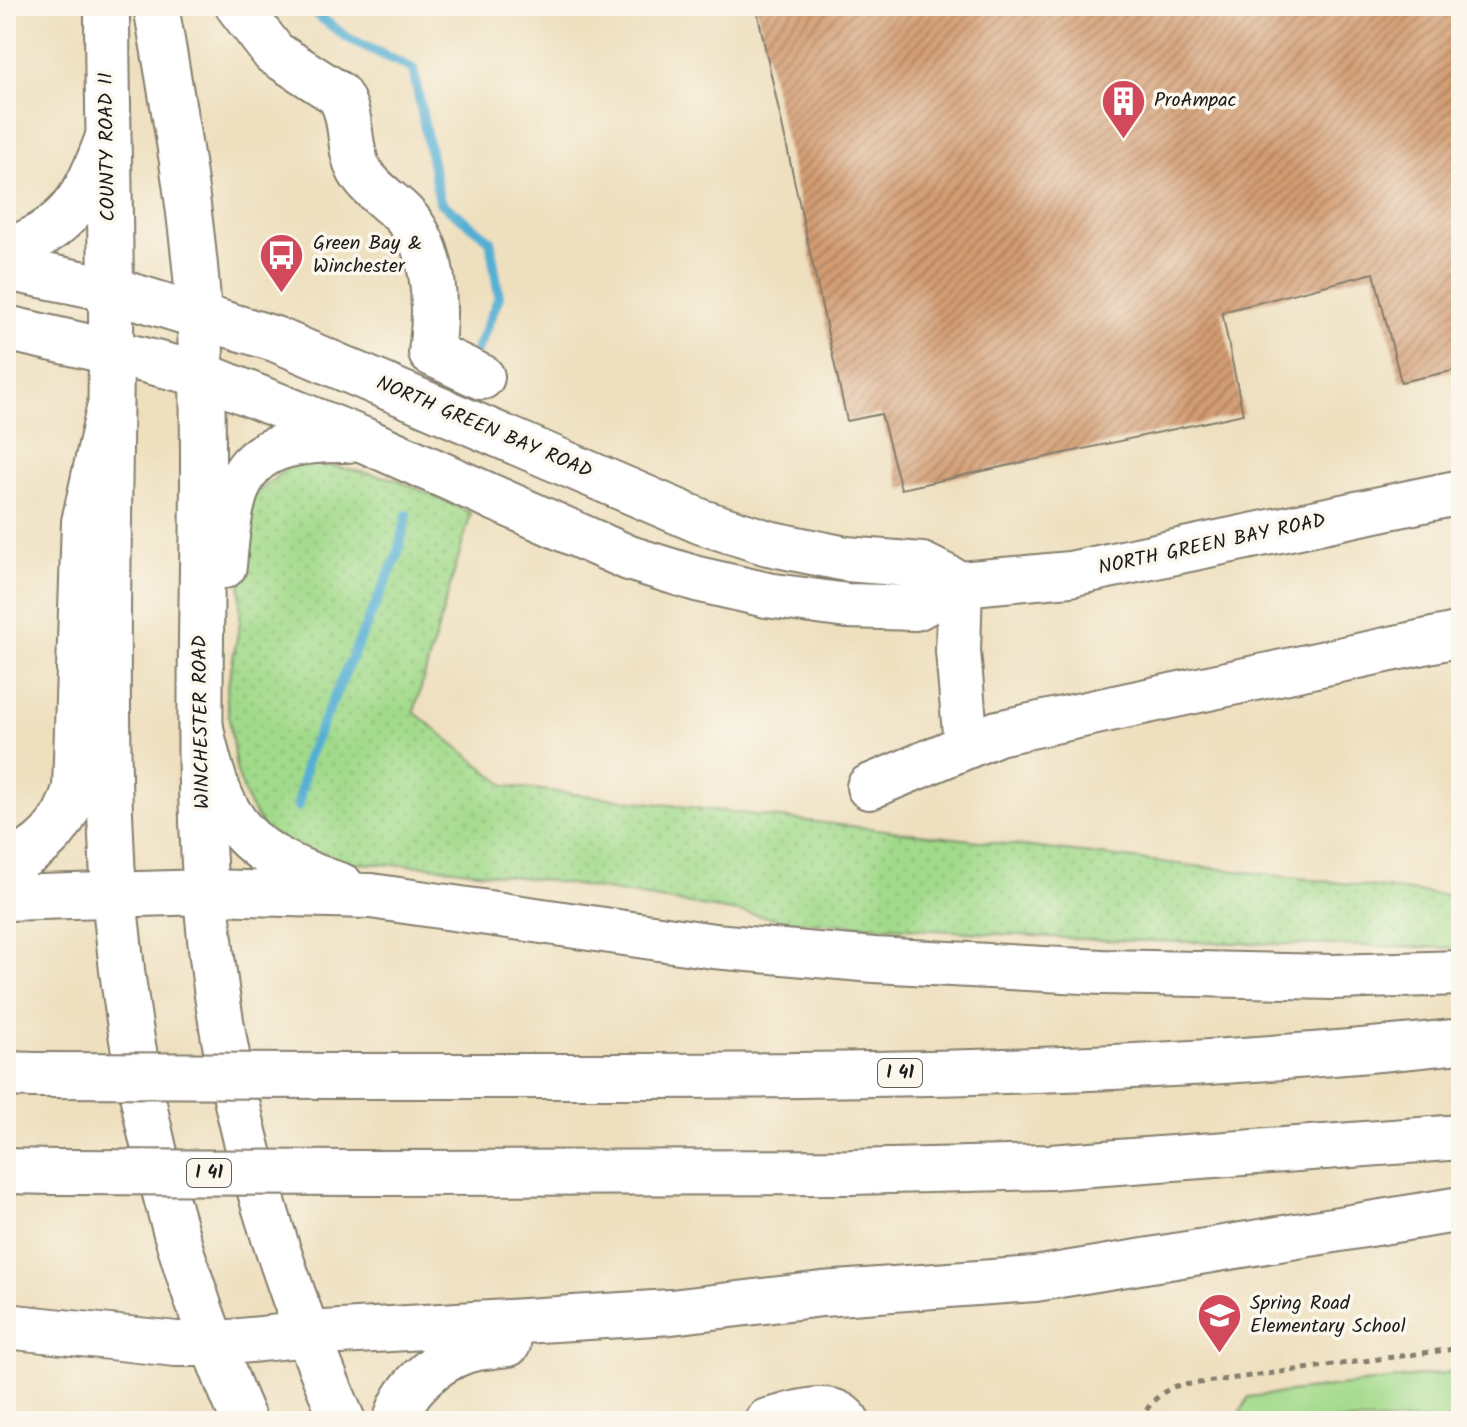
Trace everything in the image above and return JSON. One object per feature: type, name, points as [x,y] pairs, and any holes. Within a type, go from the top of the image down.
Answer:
[{"type":"main road","name":"COUNTY ROAD II","points":[[107,6],[110,289]]},
{"type":"main road","name":"WINCHESTER ROAD","points":[[156,6],[191,222],[199,315],[201,717],[206,892],[212,960],[238,1096],[272,1230],[308,1334],[343,1421]]},
{"type":"main road","points":[[238,6],[274,53],[338,94],[345,103],[359,168],[376,191],[404,216],[424,250],[435,308],[431,353],[482,377]]},
{"type":"main road","points":[[6,251],[52,230],[73,211],[91,184],[107,140]]},
{"type":"main road","name":"NORTH GREEN BAY ROAD","points":[[6,268],[110,289],[275,339],[702,522],[768,543],[846,559],[922,565],[960,584]]},
{"type":"main road","points":[[110,289],[110,814],[129,1022],[151,1133],[212,1344],[244,1421]]},
{"type":"main road","name":"NORTH GREEN BAY ROAD","points":[[6,328],[200,374],[364,440],[629,558],[697,579],[767,595],[847,606],[916,608],[960,584],[1070,574],[1461,492]]},
{"type":"main road","points":[[6,865],[22,858],[55,832],[71,804],[75,788],[84,522],[109,409]]},
{"type":"main road","points":[[364,440],[289,442],[258,458],[246,471],[231,509],[215,655],[201,717],[217,790],[226,810],[245,836],[269,856],[304,873],[371,896]]},
{"type":"main road","points":[[960,584],[958,651],[966,745]]},
{"type":"main road","points":[[869,787],[998,733],[1461,634]]},
{"type":"main road","points":[[6,898],[206,892],[371,896],[714,946],[874,960],[1117,973],[1334,977],[1461,973]]},
{"type":"main road","name":"I 41","points":[[20,1074],[963,1073],[1344,1054],[1461,1041]]},
{"type":"main road","name":"I 41","points":[[6,1171],[851,1172],[1050,1167],[1461,1137]]},
{"type":"main road","points":[[6,1326],[176,1344],[212,1344],[308,1334],[671,1312],[822,1294],[1035,1279],[1461,1209]]},
{"type":"main road","points":[[396,1421],[405,1399],[421,1379],[466,1351],[671,1312]]},
{"type":"main road","points":[[767,1421],[825,1409],[839,1412],[847,1421]]},
{"type":"path","points":[[1141,1421],[1148,1406],[1163,1391],[1176,1386],[1461,1348]]},
{"type":"green space","points":[[317,463],[396,479],[471,513],[414,712],[506,786],[1461,897],[1461,948],[1097,940],[792,921],[551,881],[428,866],[356,863],[340,868],[265,832],[247,800],[236,769],[226,695],[240,622],[241,548],[254,495],[292,464]]},
{"type":"green space","points":[[1461,1371],[1461,1421],[1235,1421],[1249,1397]]},
{"type":"building","name":"ProAmpac","points":[[756,6],[1461,6],[1461,369],[1401,382],[1374,273],[1222,312],[1243,414],[901,489],[881,414],[847,421]]},
{"type":"waterway","points":[[306,6],[346,37],[413,69],[440,202],[490,240],[499,297],[473,359]]},
{"type":"waterway","points":[[298,806],[307,758],[397,556],[407,515]]},
{"type":"place","name":"ProAmpac","points":[[1123,140]]},
{"type":"place","name":"Green Bay & Winchester","points":[[282,294]]},
{"type":"place","name":"Spring Road Elementary School","points":[[1219,1355]]}]
